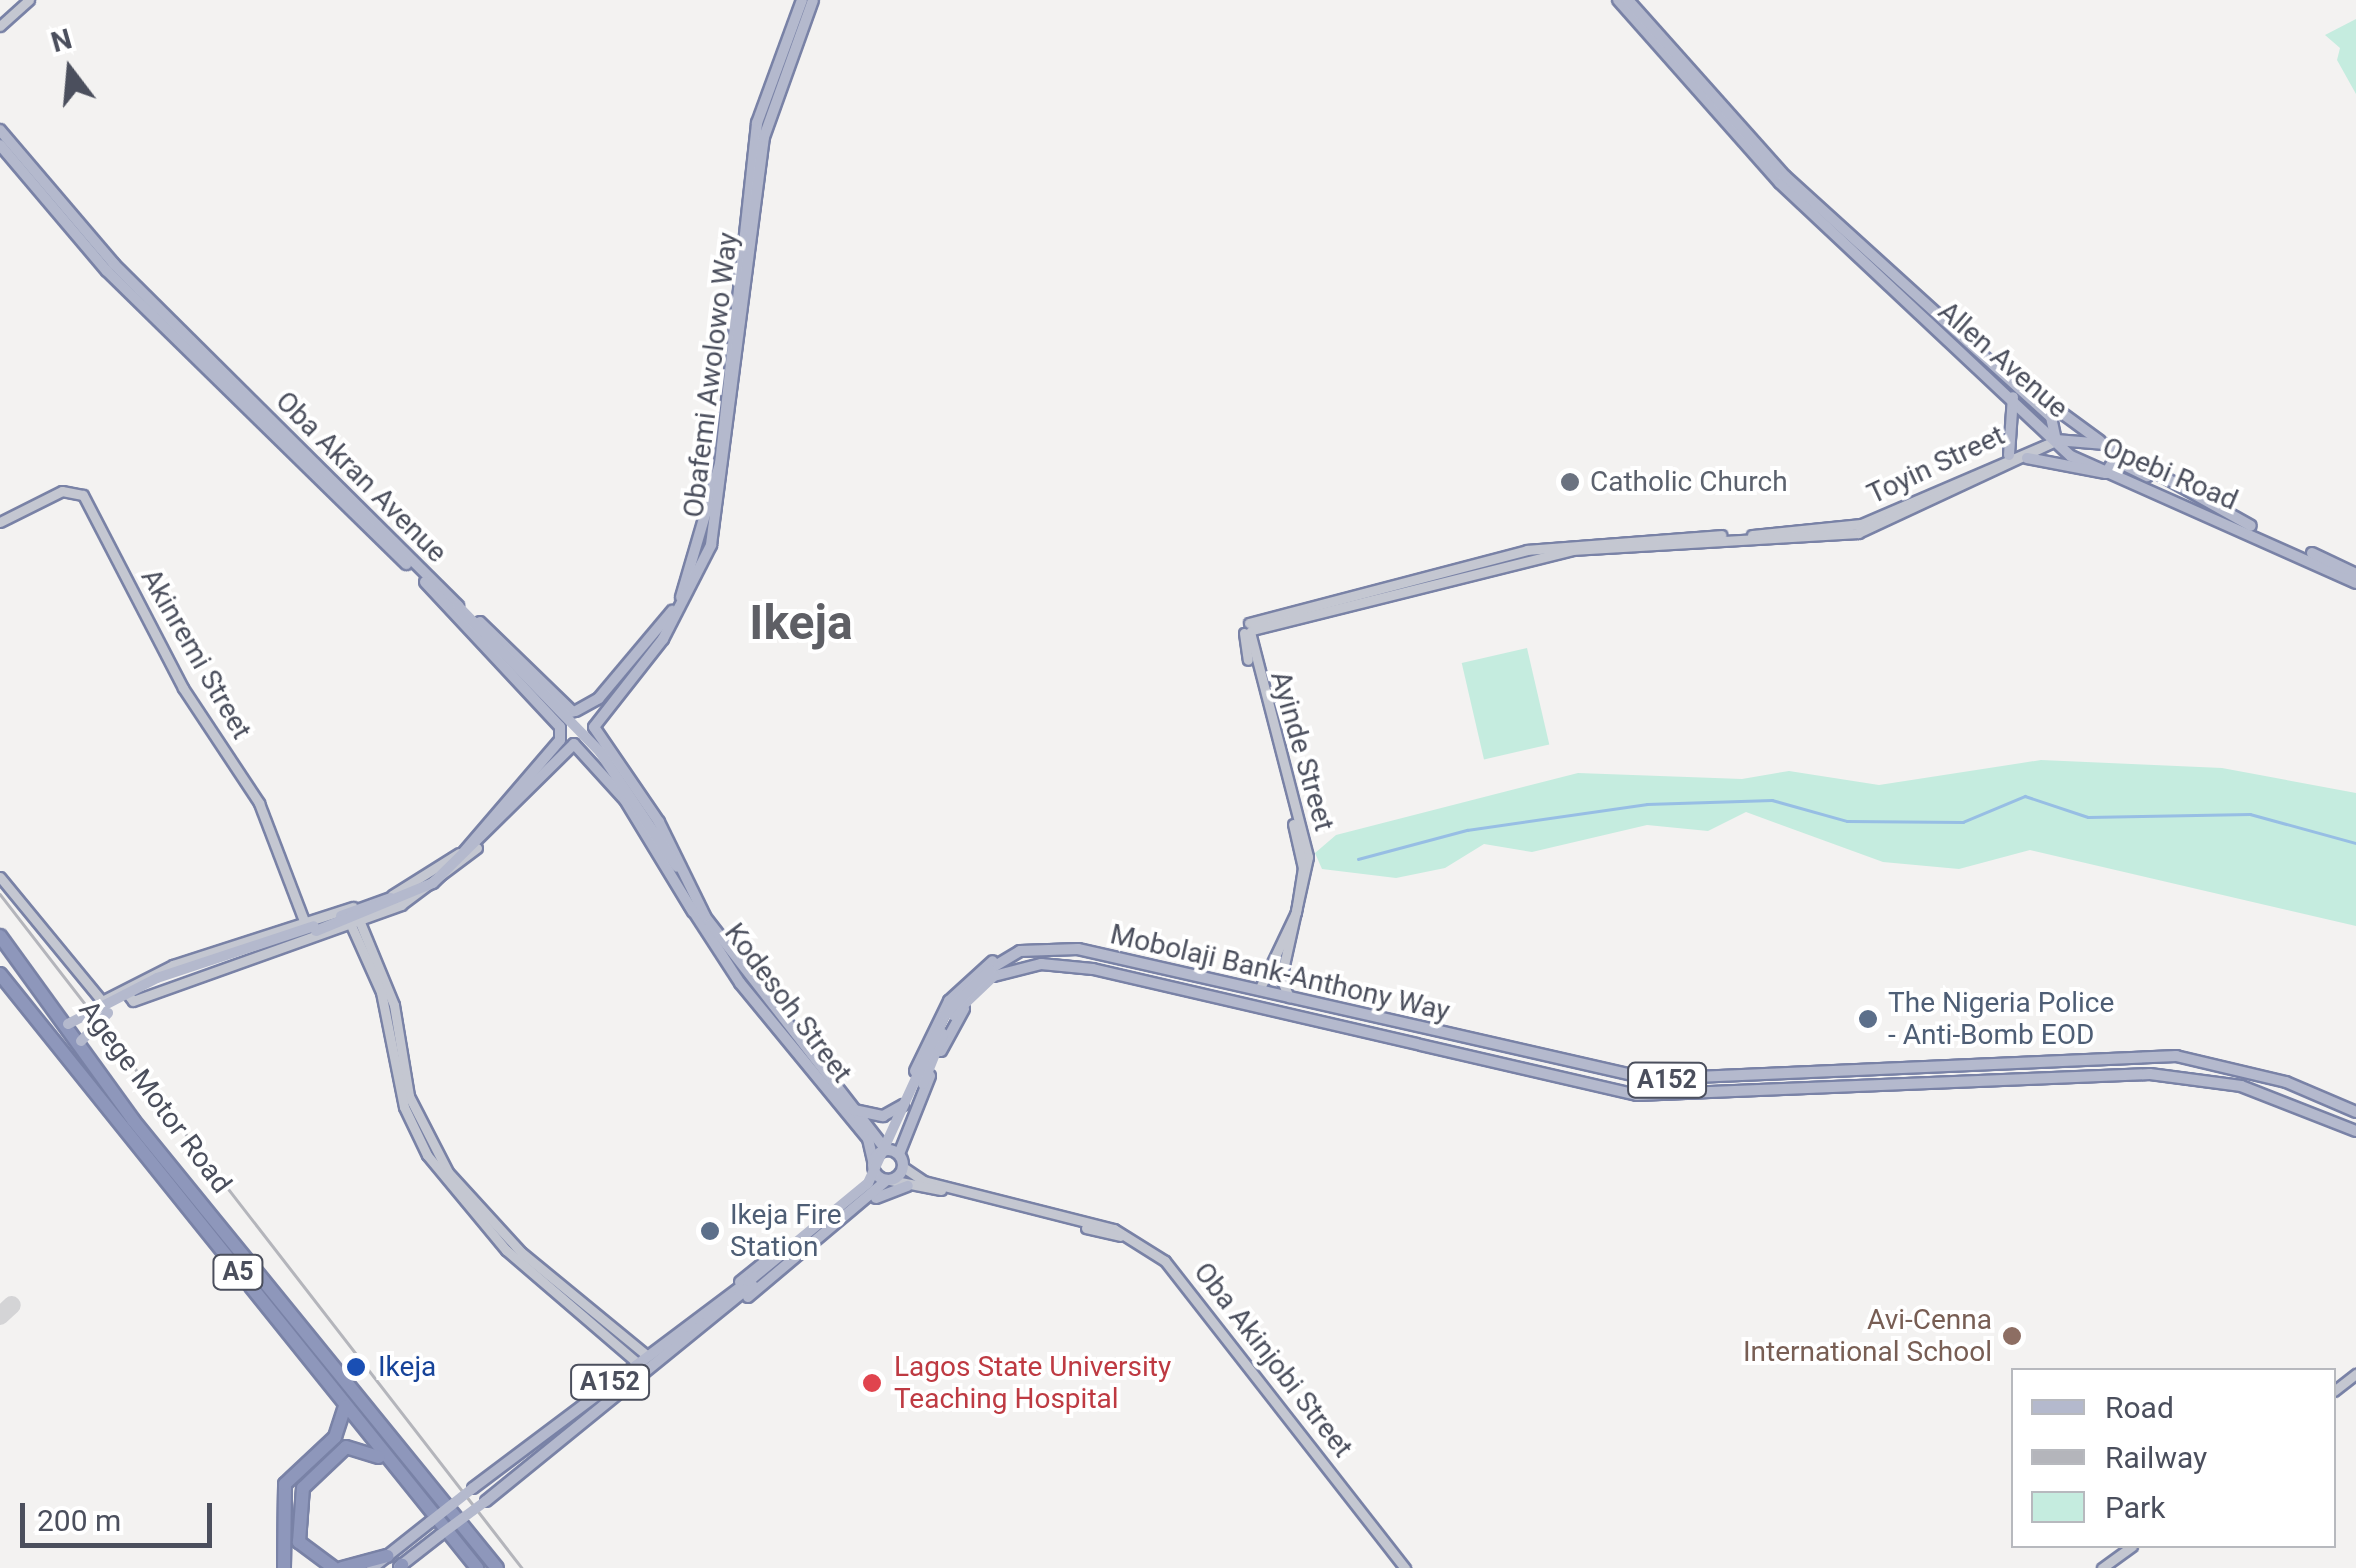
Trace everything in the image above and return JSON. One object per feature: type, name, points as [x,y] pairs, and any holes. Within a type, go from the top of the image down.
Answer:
[{"type":"highway","name":"Agege Motor Road","points":[[0,936],[81,1041],[133,1120],[497,1568]]},
{"type":"highway","name":"Agege Motor Road","points":[[0,974],[460,1546],[473,1568]]},
{"type":"highway","points":[[284,1568],[285,1484],[335,1437],[346,1407]]},
{"type":"highway","points":[[334,1568],[299,1542],[303,1488],[346,1447],[368,1448],[396,1471]]},
{"type":"highway","points":[[342,1568],[387,1556]]},
{"type":"main road","name":"Obafemi Awolowo Way","points":[[684,598],[720,464],[757,123],[802,0]]},
{"type":"main road","name":"Obafemi Awolowo Way","points":[[550,762],[594,728],[599,704],[684,598],[725,486],[764,138],[813,0]]},
{"type":"main road","name":"Allen Avenue","points":[[1618,0],[1806,209],[2013,396],[2056,440]]},
{"type":"main road","name":"Allen Avenue","points":[[1628,0],[1784,176],[2051,417],[2056,440]]},
{"type":"main road","name":"Oba Akran Avenue","points":[[0,130],[114,264],[424,578]]},
{"type":"main road","name":"Oba Akran Avenue","points":[[0,144],[107,271],[457,608],[600,752],[675,867]]},
{"type":"main road","points":[[2007,378],[2105,444]]},
{"type":"main road","points":[[2008,455],[2013,396]]},
{"type":"main road","name":"Opebi Road","points":[[2056,440],[2105,444],[2159,477],[2356,574]]},
{"type":"main road","name":"Opebi Road","points":[[2056,440],[2106,474],[2356,583]]},
{"type":"main road","points":[[2027,458],[2106,474],[2114,460],[2159,477]]},
{"type":"main road","points":[[424,578],[594,728],[602,747],[637,793],[705,916]]},
{"type":"main road","points":[[424,578],[625,800],[693,912]]},
{"type":"main road","points":[[515,678],[526,667]]},
{"type":"main road","name":"Obafemi Awolowo Way","points":[[550,762],[560,727],[571,709],[599,704]]},
{"type":"main road","points":[[599,704],[602,747]]},
{"type":"main road","points":[[545,709],[556,729],[550,762]]},
{"type":"main road","points":[[81,1041],[108,1012],[161,982],[441,874],[472,848],[550,762],[572,751],[589,758]]},
{"type":"main road","points":[[625,800],[637,793]]},
{"type":"main road","name":"Kodesoh Street","points":[[675,867],[693,912],[868,1139],[873,1165]]},
{"type":"main road","name":"Kodesoh Street","points":[[675,867],[705,916],[854,1110],[891,1151]]},
{"type":"main road","points":[[68,1024],[158,978],[311,926]]},
{"type":"main road","name":"Mobolaji Bank-Anthony Way","points":[[1003,956],[1078,950],[1677,1081],[2038,1059],[2196,1058],[2356,1112]]},
{"type":"main road","points":[[891,1151],[908,1092],[949,1001],[1003,956]]},
{"type":"main road","name":"A152","points":[[372,1568],[640,1358],[730,1291],[750,1283],[876,1181],[951,1019],[996,972],[1003,956]]},
{"type":"main road","name":"Mobolaji Bank-Anthony Way","points":[[996,972],[1068,965],[1656,1096],[2040,1078],[2224,1082],[2356,1131]]},
{"type":"main road","points":[[730,1291],[834,1208],[891,1151],[923,1096],[955,1021],[996,972]]},
{"type":"main road","points":[[1304,1018],[1309,1002]]},
{"type":"main road","points":[[2038,1059],[2024,1072],[2040,1078]]},
{"type":"main road","points":[[1999,1062],[2019,1070],[2001,1080]]},
{"type":"main road","points":[[908,1092],[923,1096]]},
{"type":"main road","points":[[854,1110],[883,1116],[904,1104]]},
{"type":"main road","points":[[738,1303],[870,1201],[903,1168],[891,1151]]},
{"type":"main road","points":[[873,1165],[889,1180]]},
{"type":"main road","points":[[870,1201],[908,1186]]},
{"type":"main road","points":[[834,1208],[846,1222]]},
{"type":"main road","name":"A152","points":[[400,1567],[738,1303],[750,1283]]},
{"type":"street","points":[[0,26],[29,0]]},
{"type":"street","name":"Toyin Street","points":[[1249,630],[1571,543],[1851,526],[2008,455],[2056,440]]},
{"type":"street","name":"Toyin Street","points":[[1249,630],[1572,550],[1858,533],[2027,458],[2056,440]]},
{"type":"street","name":"Akinremi Street","points":[[0,522],[62,492],[83,495],[175,673],[260,804],[311,926]]},
{"type":"street","name":"Ayinde Street","points":[[1249,630],[1302,868],[1296,912],[1260,990]]},
{"type":"street","name":"Ayinde Street","points":[[1249,630],[1308,857],[1281,979],[1288,997]]},
{"type":"street","points":[[0,877],[94,1000],[396,893],[472,848]]},
{"type":"street","points":[[126,989],[133,1001],[355,922],[428,891],[472,848]]},
{"type":"street","points":[[355,922],[394,1005],[410,1096],[439,1159],[520,1252],[640,1358]]},
{"type":"street","name":"Oba Akinjobi Street","points":[[903,1168],[1122,1237],[1185,1279],[1405,1568]]},
{"type":"street","points":[[889,1180],[1122,1237]]},
{"type":"street","points":[[2336,1389],[2356,1374]]},
{"type":"street","points":[[2102,1568],[2129,1548]]},
{"type":"green space","points":[[2356,19],[2356,94],[2337,60],[2340,48],[2325,35]]},
{"type":"green space","points":[[1527,648],[1549,744],[1484,760],[1462,663]]},
{"type":"green space","points":[[2041,760],[2222,768],[2356,793],[2356,926],[2030,850],[1959,869],[1883,862],[1746,812],[1708,831],[1647,825],[1532,852],[1484,844],[1445,868],[1396,878],[1322,869],[1315,853],[1336,835],[1578,773],[1742,779],[1789,771],[1879,785]]},
{"type":"waterway","points":[[1358,859],[1467,830],[1647,804],[1772,800],[1847,821],[1963,822],[2025,796],[2088,817],[2250,814],[2356,843]]},
{"type":"taxiway","points":[[0,1316],[12,1305]]},
{"type":"railway","points":[[0,894],[522,1568]]},
{"type":"place","name":"Catholic Church","points":[[1570,482]]},
{"type":"place","name":"The Nigeria Police - Anti-Bomb EOD","points":[[1868,1019]]},
{"type":"place","name":"Ikeja Fire Station","points":[[710,1231]]},
{"type":"place","name":"Avi-Cenna International School","points":[[2012,1336]]},
{"type":"place","name":"Ikeja","points":[[356,1367]]},
{"type":"place","name":"Lagos State University Teaching Hospital","points":[[872,1383]]},
{"type":"district","name":"Ikeja","points":[[801,623]]}]
